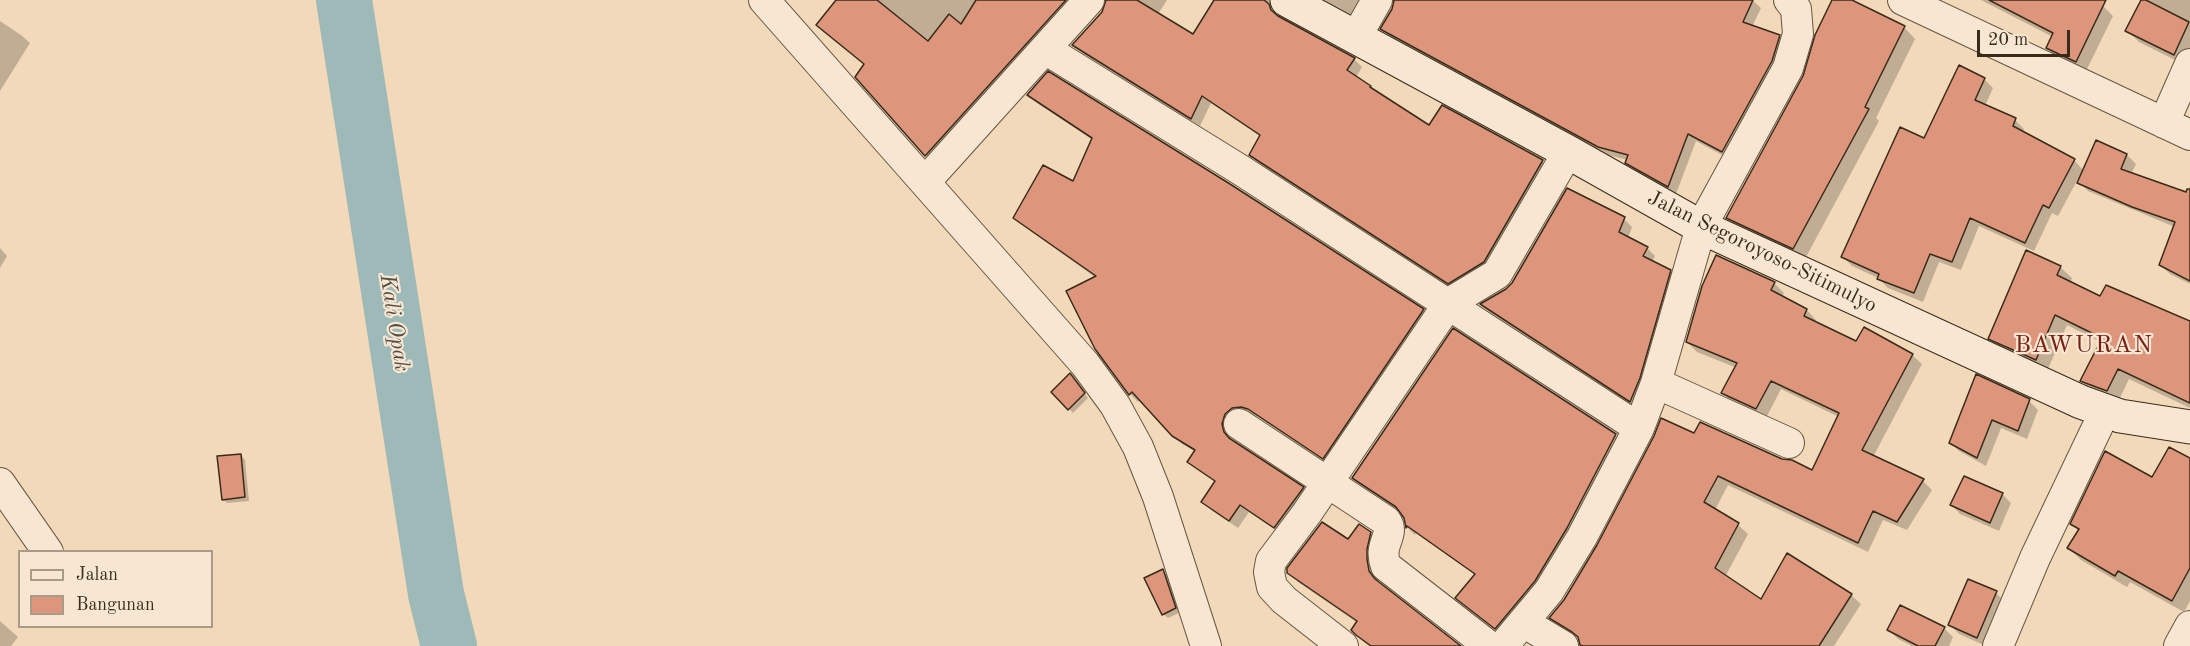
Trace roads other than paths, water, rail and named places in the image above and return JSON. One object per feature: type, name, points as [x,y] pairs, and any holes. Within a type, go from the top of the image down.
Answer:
[{"type":"main road","name":"Jalan Segoroyoso-Sitimulyo","points":[[1287,0],[1568,152],[1701,227],[2017,374],[2105,411],[2143,421],[2190,427]]},
{"type":"street","points":[[764,0],[1085,364],[1115,405],[1138,447],[1158,497],[1206,646]]},
{"type":"street","points":[[925,182],[1089,0]]},
{"type":"street","points":[[1356,37],[1377,0]]},
{"type":"street","points":[[1503,646],[1548,591],[1582,537],[1639,428],[1656,383],[1701,227],[1788,68],[1798,34],[1796,9],[1789,0]]},
{"type":"street","points":[[1903,0],[2177,129],[2190,64]]},
{"type":"street","points":[[1045,49],[1239,169],[1639,428]]},
{"type":"street","points":[[1343,646],[1284,600],[1272,587],[1269,572],[1271,561],[1449,303],[1497,274],[1568,152]]},
{"type":"street","points":[[1656,383],[1789,443]]},
{"type":"street","points":[[1998,646],[2035,558],[2105,411]]},
{"type":"street","points":[[1239,424],[1328,481],[1389,525],[1390,531],[1382,550],[1386,566],[1489,646]]},
{"type":"street","points":[[0,483],[47,550]]},
{"type":"street","points":[[1523,622],[1563,646]]},
{"type":"street","points":[[2179,646],[2190,626]]},
{"type":"waterway","name":"Kali Opak","points":[[344,0],[436,594],[449,646]]},
{"type":"district","name":"BAWURAN","points":[[2084,346]]}]
